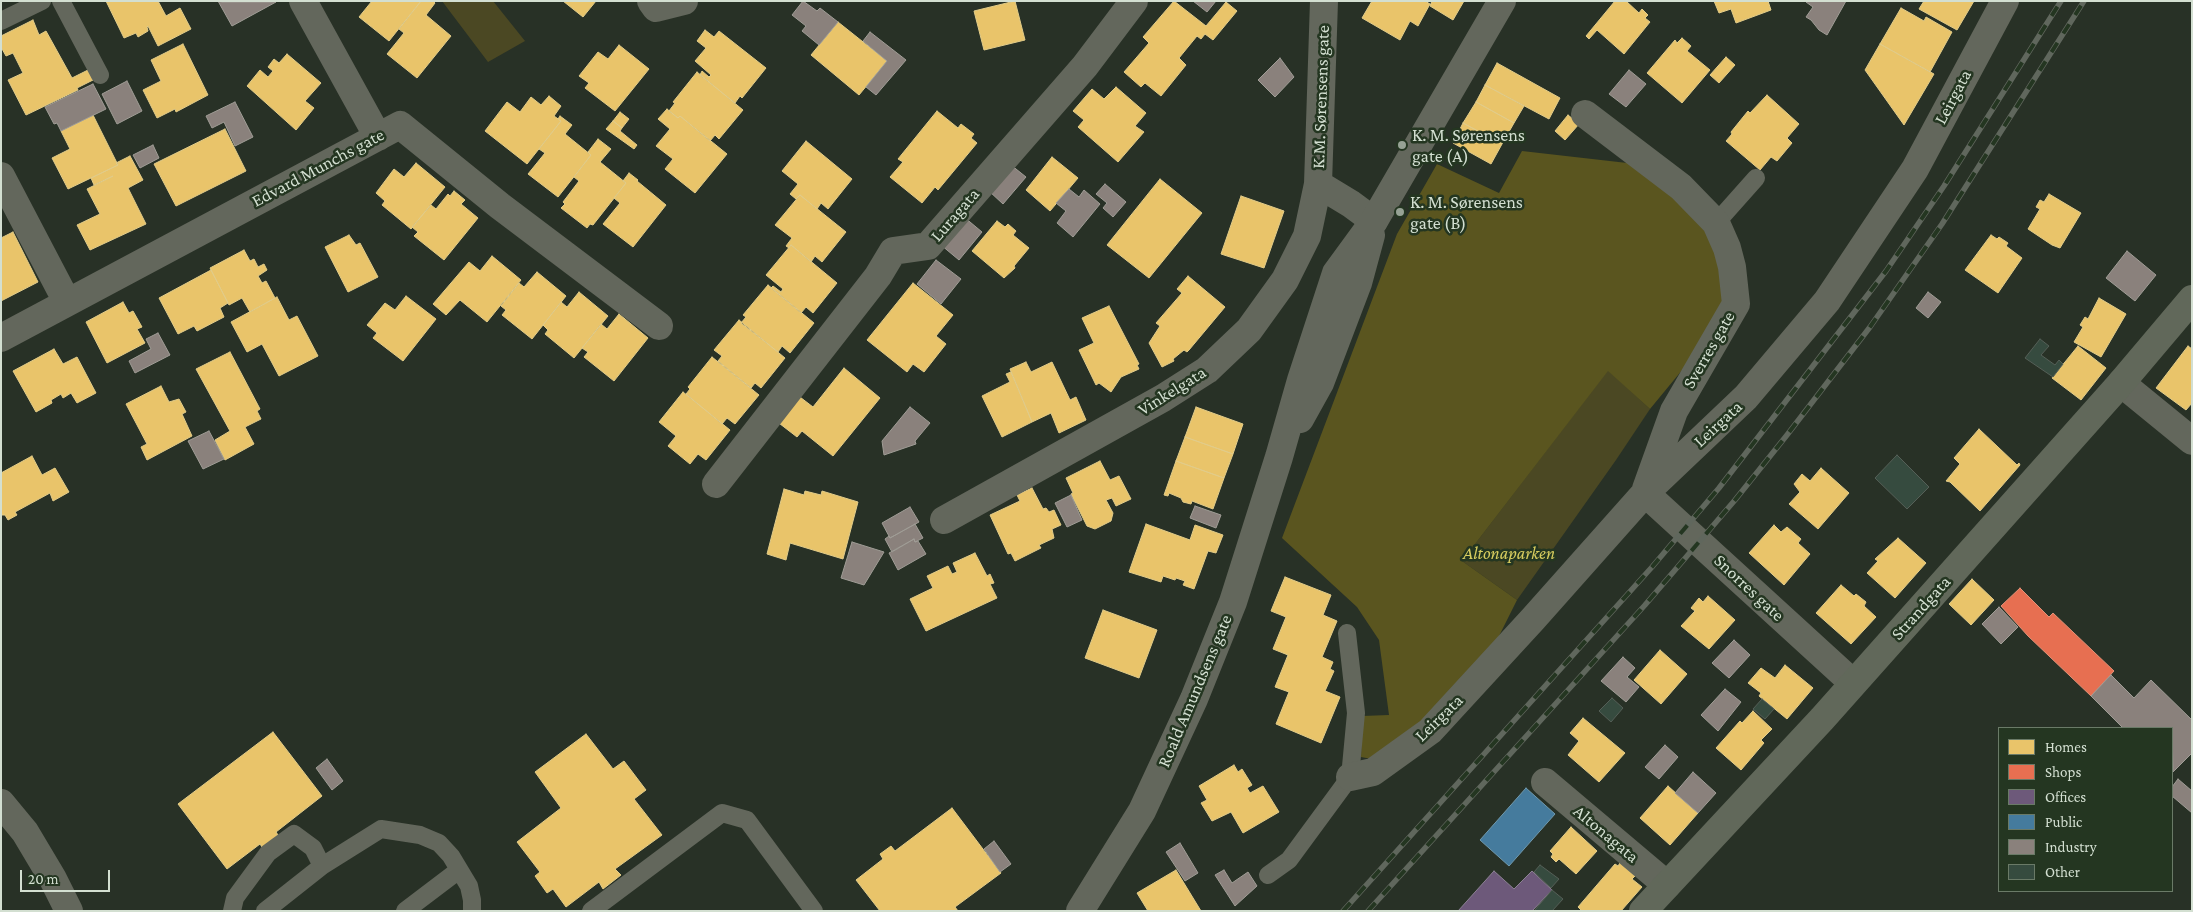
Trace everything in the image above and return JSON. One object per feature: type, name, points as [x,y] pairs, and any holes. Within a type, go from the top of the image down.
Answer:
[{"type":"main road","name":"Strandgata","points":[[1643,911],[1853,683],[2122,383],[2192,299]]},
{"type":"street","points":[[303,1],[378,137]]},
{"type":"street","points":[[651,1],[656,8],[684,1]]},
{"type":"street","name":"Luragata","points":[[716,484],[878,276],[893,251],[928,246],[1085,66],[1134,1]]},
{"type":"street","name":"K.M. Sørensens gate","points":[[1324,1],[1318,184],[1351,204],[1374,221]]},
{"type":"street","name":"Roald Amundsens gate","points":[[1080,911],[1142,811],[1190,708],[1233,602],[1279,457],[1320,384],[1358,283],[1374,221],[1502,1]]},
{"type":"street","name":"Leirgata","points":[[1350,777],[1373,772],[1430,731],[1533,620],[1645,493],[1746,397],[1827,302],[1914,168],[2005,1]]},
{"type":"street","name":"Sverres gate","points":[[1585,114],[1681,186],[1716,223],[1727,248],[1736,304],[1674,411],[1645,493]]},
{"type":"street","name":"Edvard Munchs gate","points":[[1,338],[400,125],[500,206],[659,326]]},
{"type":"street","points":[[1,176],[67,302]]},
{"type":"street","name":"Vinkelgata","points":[[944,520],[1156,402],[1207,370],[1249,330],[1285,280],[1307,236],[1318,184]]},
{"type":"street","points":[[2122,383],[2192,440]]},
{"type":"street","name":"Snorres gate","points":[[1645,493],[1853,683]]},
{"type":"street","name":"Altonagata","points":[[1544,782],[1667,886]]},
{"type":"street","points":[[1,803],[25,832],[53,879],[69,911]]},
{"type":"lane","points":[[1,21],[42,1]]},
{"type":"lane","points":[[61,1],[100,75]]},
{"type":"lane","points":[[1716,223],[1756,178]]},
{"type":"lane","points":[[1268,874],[1289,860],[1350,777],[1356,713],[1347,633]]},
{"type":"lane","points":[[591,911],[722,813],[747,820],[814,911]]},
{"type":"lane","points":[[264,911],[322,866],[381,829],[420,835],[439,844],[450,856],[469,886],[472,911]]},
{"type":"lane","points":[[232,911],[235,898],[268,853],[294,834],[313,848],[322,866]]},
{"type":"lane","points":[[405,911],[459,870]]},
{"type":"green space","points":[[442,1],[493,1],[525,41],[488,62]]},
{"type":"green space","name":"Altonaparken","points":[[1608,370],[1650,409],[1517,600],[1462,561]]},
{"type":"shaded area","points":[[1522,151],[1636,164],[1711,233],[1724,269],[1725,318],[1650,409],[1608,371],[1462,561],[1517,600],[1486,662],[1422,724],[1377,760],[1361,757],[1362,716],[1389,715],[1379,640],[1357,607],[1282,538],[1397,234],[1437,164],[1499,193]]},
{"type":"building: Homes","points":[[106,1],[158,1],[166,16],[180,8],[191,29],[158,46],[148,26],[148,31],[138,37],[136,33],[124,38]]},
{"type":"building: Homes","points":[[372,1],[421,1],[389,41],[359,17]]},
{"type":"building: Homes","points":[[421,1],[433,1],[435,3],[426,15],[451,36],[417,78],[387,54],[404,33],[399,29]]},
{"type":"building: Homes","points":[[563,1],[596,1],[583,17]]},
{"type":"building: Homes","points":[[1015,1],[1025,40],[984,50],[974,11]]},
{"type":"building: Homes","points":[[1174,1],[1206,26],[1226,2],[1237,11],[1213,40],[1205,34],[1201,39],[1197,36],[1179,58],[1186,65],[1161,96],[1145,83],[1141,87],[1124,72],[1149,43],[1143,37]]},
{"type":"building: Homes","points":[[1372,1],[1425,1],[1430,4],[1418,26],[1410,21],[1400,40],[1362,18]]},
{"type":"building: Homes","points":[[1432,1],[1464,1],[1453,20],[1430,6]]},
{"type":"building: Homes","points":[[1615,1],[1626,1],[1639,13],[1642,9],[1648,15],[1645,18],[1650,22],[1624,54],[1597,30],[1589,39],[1586,36]]},
{"type":"building: Homes","points":[[1714,1],[1768,1],[1771,10],[1736,23],[1731,9],[1719,13]]},
{"type":"building: Homes","points":[[1924,1],[1974,1],[1957,30],[1919,9]]},
{"type":"building: Homes","points":[[1901,8],[1924,21],[1926,17],[1952,32],[1930,72],[1880,44]]},
{"type":"building: Homes","points":[[33,20],[39,35],[46,31],[72,78],[88,70],[93,80],[77,88],[78,90],[26,115],[8,80],[23,73],[13,53],[6,56],[1,47],[1,36]]},
{"type":"building: Homes","points":[[838,22],[887,61],[859,95],[811,55]]},
{"type":"building: Homes","points":[[705,30],[714,37],[719,31],[766,68],[742,98],[740,96],[735,103],[700,75],[702,71],[709,77],[711,75],[695,61],[706,48],[697,41]]},
{"type":"building: Homes","points":[[1682,38],[1691,46],[1687,51],[1710,70],[1682,103],[1647,73],[1675,40],[1677,43]]},
{"type":"building: Homes","points":[[183,44],[208,95],[176,112],[175,109],[157,118],[143,90],[161,81],[151,60]]},
{"type":"building: Homes","points":[[1880,44],[1934,74],[1904,125],[1865,70]]},
{"type":"building: Homes","points":[[619,45],[649,69],[615,111],[585,88],[589,83],[579,76],[598,52],[608,59]]},
{"type":"building: Homes","points":[[287,54],[321,83],[305,101],[314,108],[296,130],[247,86],[260,70],[268,77],[273,71],[268,67],[274,59],[279,63]]},
{"type":"building: Homes","points":[[1726,57],[1735,65],[1719,83],[1710,75]]},
{"type":"building: Homes","points":[[1497,63],[1560,98],[1549,119],[1485,85]]},
{"type":"building: Homes","points":[[697,72],[743,110],[719,139],[715,135],[710,141],[680,116],[678,118],[669,111],[675,103],[673,102]]},
{"type":"building: Homes","points":[[1485,85],[1524,106],[1514,123],[1476,102]]},
{"type":"building: Homes","points":[[1116,87],[1146,113],[1135,126],[1144,132],[1118,162],[1078,127],[1084,120],[1073,111],[1092,89],[1104,99]]},
{"type":"building: Homes","points":[[1767,95],[1799,124],[1787,138],[1792,143],[1777,161],[1771,157],[1760,170],[1726,141],[1748,111],[1750,113]]},
{"type":"building: Homes","points":[[549,96],[561,106],[554,116],[561,121],[527,164],[485,131],[507,102],[520,112],[531,97],[541,105]]},
{"type":"building: Homes","points":[[1476,102],[1514,123],[1502,144],[1463,123]]},
{"type":"building: Homes","points":[[667,109],[678,118],[680,116],[727,154],[695,193],[665,169],[673,159],[656,146],[670,129],[658,119]]},
{"type":"building: Homes","points":[[937,111],[958,128],[961,124],[974,134],[971,138],[977,143],[938,190],[935,187],[922,203],[890,177],[903,162],[898,159]]},
{"type":"building: Homes","points":[[620,112],[629,119],[622,128],[613,121]]},
{"type":"building: Homes","points":[[93,115],[118,165],[68,189],[52,158],[70,149],[61,131]]},
{"type":"building: Homes","points":[[1568,115],[1579,124],[1565,140],[1555,131]]},
{"type":"building: Homes","points":[[560,116],[572,125],[565,134],[591,155],[558,197],[528,174],[545,153],[539,149],[561,121],[558,119]]},
{"type":"building: Homes","points":[[613,121],[622,128],[620,131],[637,145],[634,149],[606,129]]},
{"type":"building: Homes","points":[[1463,123],[1502,144],[1491,164],[1453,143]]},
{"type":"building: Homes","points":[[225,129],[246,171],[176,206],[154,164]]},
{"type":"building: Homes","points":[[598,139],[611,149],[600,162],[626,183],[593,225],[590,224],[587,228],[561,208],[565,204],[563,202],[579,181],[574,177],[591,155],[588,152]]},
{"type":"building: Homes","points":[[806,141],[852,179],[828,209],[821,203],[817,209],[800,195],[796,199],[790,194],[798,184],[782,171]]},
{"type":"building: Homes","points":[[130,156],[143,180],[128,188],[146,224],[90,250],[77,225],[100,214],[87,189],[113,176],[94,185],[91,178],[118,165],[116,163]]},
{"type":"building: Homes","points":[[1052,157],[1078,178],[1050,211],[1026,190]]},
{"type":"building: Homes","points":[[416,163],[445,187],[411,229],[382,205],[385,201],[376,193],[394,169],[404,177]]},
{"type":"building: Homes","points":[[629,173],[666,205],[633,247],[603,224],[620,203],[614,198],[626,183],[623,181]]},
{"type":"building: Homes","points":[[1160,179],[1202,213],[1149,278],[1107,245]]},
{"type":"building: Homes","points":[[454,191],[465,200],[461,204],[478,218],[444,260],[414,236],[418,232],[412,227],[431,205],[436,209],[448,194],[450,196]]},
{"type":"building: Homes","points":[[2049,194],[2081,213],[2060,248],[2052,245],[2028,229],[2040,209],[2036,207],[2040,200],[2044,202]]},
{"type":"building: Homes","points":[[800,195],[846,232],[822,262],[815,256],[811,262],[791,245],[789,248],[786,246],[792,238],[775,225]]},
{"type":"building: Homes","points":[[1241,196],[1284,211],[1264,268],[1221,254]]},
{"type":"building: Homes","points":[[997,221],[1005,227],[1008,224],[1016,231],[1013,235],[1029,248],[1014,266],[1015,268],[1004,278],[972,251]]},
{"type":"building: Homes","points":[[13,232],[38,282],[1,301],[1,238]]},
{"type":"building: Homes","points":[[349,235],[356,245],[360,243],[378,277],[348,292],[325,247]]},
{"type":"building: Homes","points":[[1991,235],[1997,239],[1999,237],[2008,243],[2006,246],[2022,258],[1998,293],[1965,270]]},
{"type":"building: Homes","points":[[791,245],[837,283],[813,313],[806,307],[801,313],[771,288],[773,286],[781,292],[783,289],[766,275]]},
{"type":"building: Homes","points":[[244,250],[250,261],[254,259],[258,267],[264,264],[267,270],[258,276],[262,283],[266,281],[275,298],[250,312],[242,298],[229,305],[210,268]]},
{"type":"building: Homes","points":[[492,256],[521,280],[487,322],[460,300],[446,315],[433,304],[469,262],[480,271]]},
{"type":"building: Homes","points":[[211,270],[228,303],[220,308],[224,317],[197,331],[194,326],[178,334],[159,298]]},
{"type":"building: Homes","points":[[537,272],[566,296],[532,339],[502,315],[506,310],[501,306],[519,283],[524,287]]},
{"type":"building: Homes","points":[[1188,276],[1225,307],[1187,352],[1184,350],[1173,359],[1174,361],[1162,367],[1149,343],[1160,326],[1156,323],[1182,293],[1177,289]]},
{"type":"building: Homes","points":[[913,283],[953,315],[936,336],[946,344],[924,372],[913,364],[907,372],[867,340]]},
{"type":"building: Homes","points":[[768,285],[814,323],[790,353],[782,346],[778,352],[741,323],[746,317],[743,315]]},
{"type":"building: Homes","points":[[579,292],[608,316],[574,358],[545,334],[548,330],[543,325],[561,302],[567,307]]},
{"type":"building: Homes","points":[[406,296],[436,319],[403,361],[373,338],[377,333],[367,325],[385,303],[395,310]]},
{"type":"building: Homes","points":[[277,297],[289,320],[297,316],[318,356],[279,376],[262,344],[247,352],[231,322]]},
{"type":"building: Homes","points":[[2099,298],[2126,314],[2101,357],[2074,342],[2083,327],[2080,325],[2085,317],[2088,319]]},
{"type":"building: Homes","points":[[123,302],[129,313],[133,311],[142,327],[137,329],[145,343],[107,363],[86,322]]},
{"type":"building: Homes","points":[[1109,306],[1139,364],[1137,365],[1139,369],[1121,377],[1111,392],[1099,383],[1096,385],[1079,350],[1094,343],[1082,318]]},
{"type":"building: Homes","points":[[619,314],[648,338],[614,381],[584,357],[588,352],[582,348],[601,324],[607,329]]},
{"type":"building: Homes","points":[[739,320],[785,358],[761,388],[755,383],[751,388],[718,361],[722,356],[714,350]]},
{"type":"building: Homes","points":[[2078,346],[2106,368],[2081,400],[2052,378]]},
{"type":"building: Homes","points":[[2188,346],[2192,349],[2192,403],[2186,410],[2156,388]]},
{"type":"building: Homes","points":[[54,349],[63,364],[77,357],[96,393],[77,403],[71,393],[63,398],[61,394],[51,400],[52,403],[36,412],[13,371]]},
{"type":"building: Homes","points":[[230,352],[260,409],[257,411],[261,419],[245,427],[254,444],[225,460],[215,440],[230,431],[196,369]]},
{"type":"building: Homes","points":[[712,357],[759,395],[735,424],[727,418],[722,424],[686,394],[690,389],[688,387]]},
{"type":"building: Homes","points":[[1026,362],[1031,372],[1052,362],[1070,400],[1076,397],[1086,420],[1059,433],[1051,413],[1032,422],[1010,369]]},
{"type":"building: Homes","points":[[844,368],[880,398],[833,456],[802,431],[797,437],[775,420],[796,394],[813,407]]},
{"type":"building: Homes","points":[[1011,372],[1032,422],[1002,437],[982,396],[1010,382],[1006,374]]},
{"type":"building: Homes","points":[[161,386],[169,402],[179,399],[186,412],[182,414],[192,436],[147,460],[141,447],[147,444],[126,404]]},
{"type":"building: Homes","points":[[683,392],[730,430],[706,460],[698,454],[690,464],[668,446],[676,436],[659,422]]},
{"type":"building: Homes","points":[[1196,407],[1243,424],[1233,454],[1185,437]]},
{"type":"building: Homes","points":[[1979,429],[2017,465],[2019,463],[2020,465],[1980,511],[1950,482],[1946,481],[1960,464],[1954,458]]},
{"type":"building: Homes","points":[[1185,437],[1233,454],[1224,478],[1176,461]]},
{"type":"building: Homes","points":[[32,456],[42,475],[55,468],[69,492],[53,501],[50,493],[15,512],[17,515],[8,520],[5,515],[1,515],[1,473]]},
{"type":"building: Homes","points":[[1100,461],[1110,480],[1119,476],[1131,499],[1116,506],[1112,498],[1106,500],[1113,513],[1111,521],[1095,529],[1087,526],[1071,494],[1073,493],[1066,478]]},
{"type":"building: Homes","points":[[1176,461],[1224,478],[1213,509],[1192,501],[1191,504],[1183,502],[1181,498],[1169,493],[1168,496],[1164,495]]},
{"type":"building: Homes","points":[[1821,468],[1849,493],[1818,529],[1789,504],[1800,492],[1794,484],[1802,474],[1810,481]]},
{"type":"building: Homes","points":[[1032,488],[1043,509],[1046,508],[1049,512],[1054,510],[1061,525],[1052,529],[1054,538],[1039,545],[1041,548],[1015,561],[1011,553],[1008,554],[990,515],[1020,501],[1017,495]]},
{"type":"building: Homes","points":[[784,489],[804,495],[805,491],[821,495],[822,491],[858,502],[843,559],[790,543],[786,560],[767,554]]},
{"type":"building: Homes","points":[[1146,524],[1190,540],[1195,525],[1223,535],[1216,553],[1208,551],[1194,589],[1183,585],[1185,581],[1176,578],[1175,580],[1163,576],[1161,582],[1129,572]]},
{"type":"building: Homes","points":[[1774,525],[1781,532],[1787,527],[1801,539],[1798,543],[1810,554],[1784,585],[1749,553]]},
{"type":"building: Homes","points":[[1898,538],[1926,563],[1895,598],[1867,573],[1878,561],[1875,559]]},
{"type":"building: Homes","points":[[975,553],[987,576],[990,574],[994,583],[990,584],[997,598],[926,631],[910,599],[933,588],[927,576],[948,566],[952,574],[957,572],[953,563]]},
{"type":"building: Homes","points":[[1285,577],[1331,595],[1323,615],[1337,621],[1322,657],[1333,662],[1330,669],[1334,671],[1325,691],[1340,697],[1321,743],[1276,724],[1289,692],[1275,687],[1288,655],[1273,649],[1286,617],[1271,611]]},
{"type":"building: Homes","points":[[1972,579],[1994,600],[1971,625],[1949,604]]},
{"type":"building: Homes","points":[[1841,585],[1854,596],[1856,594],[1866,602],[1864,606],[1876,617],[1851,644],[1816,613]]},
{"type":"building: Homes","points":[[1708,596],[1735,620],[1709,649],[1681,626],[1695,611],[1691,608],[1699,598],[1703,602]]},
{"type":"building: Homes","points":[[1103,610],[1157,630],[1139,678],[1085,658]]},
{"type":"building: Homes","points":[[1660,650],[1687,674],[1661,704],[1634,680]]},
{"type":"building: Homes","points":[[1785,665],[1813,688],[1787,719],[1759,696],[1761,693],[1748,683],[1761,668],[1775,678]]},
{"type":"building: Homes","points":[[1753,711],[1772,729],[1761,740],[1764,743],[1741,770],[1716,748],[1740,721],[1742,723]]},
{"type":"building: Homes","points":[[1583,718],[1625,753],[1599,782],[1568,755],[1579,741],[1570,733]]},
{"type":"building: Homes","points":[[273,732],[322,796],[276,832],[280,838],[264,850],[260,844],[227,869],[178,804]]},
{"type":"building: Homes","points":[[586,734],[613,769],[624,761],[646,790],[634,799],[662,835],[615,869],[621,875],[603,889],[599,882],[566,907],[553,889],[547,893],[535,876],[540,872],[517,842],[561,808],[535,772]]},
{"type":"building: Homes","points":[[1234,765],[1238,772],[1242,769],[1252,785],[1247,788],[1250,793],[1263,786],[1279,812],[1243,833],[1231,812],[1212,821],[1201,803],[1207,800],[1199,786]]},
{"type":"building: Homes","points":[[1668,786],[1698,813],[1670,845],[1640,818]]},
{"type":"building: Homes","points":[[952,808],[1001,873],[955,907],[958,911],[880,911],[856,880],[883,859],[880,854],[891,846],[895,851]]},
{"type":"building: Homes","points":[[1571,827],[1597,851],[1576,874],[1559,859],[1556,862],[1551,857],[1553,854],[1550,851]]},
{"type":"building: Homes","points":[[1620,863],[1635,876],[1632,879],[1642,887],[1621,911],[1582,911],[1578,907],[1615,864],[1618,866]]},
{"type":"building: Homes","points":[[1176,870],[1201,911],[1148,911],[1137,893]]},
{"type":"building: Shops","points":[[2020,588],[2049,617],[2053,613],[2114,671],[2091,696],[2028,636],[2001,606]]},
{"type":"building: Offices","points":[[1494,871],[1514,889],[1532,871],[1552,890],[1532,911],[1458,911]]},
{"type":"building: Public","points":[[1526,788],[1555,814],[1509,866],[1480,840]]},
{"type":"building: Industry","points":[[218,1],[222,2],[276,2],[232,26]]},
{"type":"building: Industry","points":[[803,1],[817,11],[820,8],[838,22],[819,45],[802,31],[806,26],[792,15]]},
{"type":"building: Industry","points":[[1193,1],[1216,1],[1207,12]]},
{"type":"building: Industry","points":[[1846,1],[1827,35],[1806,17],[1813,7],[1806,2]]},
{"type":"building: Industry","points":[[870,32],[906,60],[876,95],[866,87],[887,61],[863,41]]},
{"type":"building: Industry","points":[[1280,58],[1294,77],[1275,97],[1258,80]]},
{"type":"building: Industry","points":[[1629,70],[1646,84],[1626,107],[1609,94]]},
{"type":"building: Industry","points":[[127,81],[142,111],[117,124],[102,94]]},
{"type":"building: Industry","points":[[93,84],[106,109],[61,131],[57,123],[54,124],[45,107]]},
{"type":"building: Industry","points":[[235,102],[253,137],[235,146],[224,122],[212,128],[206,116]]},
{"type":"building: Industry","points":[[153,145],[159,158],[140,168],[133,155]]},
{"type":"building: Industry","points":[[1011,165],[1026,177],[1003,204],[989,191]]},
{"type":"building: Industry","points":[[1105,184],[1126,202],[1113,217],[1103,208],[1107,203],[1096,194]]},
{"type":"building: Industry","points":[[1069,189],[1079,197],[1084,190],[1100,204],[1073,237],[1057,223],[1066,211],[1056,203]]},
{"type":"building: Industry","points":[[964,217],[982,232],[959,260],[941,245]]},
{"type":"building: Industry","points":[[2127,251],[2156,275],[2135,301],[2106,278]]},
{"type":"building: Industry","points":[[936,260],[961,279],[941,304],[917,284]]},
{"type":"building: Industry","points":[[1928,292],[1941,302],[1928,318],[1916,308]]},
{"type":"building: Industry","points":[[158,333],[170,355],[135,373],[129,361],[151,349],[146,339]]},
{"type":"building: Industry","points":[[910,407],[930,423],[915,441],[916,444],[884,455],[882,441]]},
{"type":"building: Industry","points":[[209,431],[224,459],[203,469],[188,441]]},
{"type":"building: Industry","points":[[1071,495],[1082,520],[1067,527],[1055,503]]},
{"type":"building: Industry","points":[[1195,506],[1221,515],[1216,528],[1190,518]]},
{"type":"building: Industry","points":[[910,507],[919,522],[890,538],[882,523]]},
{"type":"building: Industry","points":[[915,524],[923,538],[915,542],[914,539],[892,552],[885,539]]},
{"type":"building: Industry","points":[[914,539],[915,542],[918,541],[926,554],[898,570],[889,553]]},
{"type":"building: Industry","points":[[852,542],[884,552],[864,585],[841,578]]},
{"type":"building: Industry","points":[[1999,607],[2018,627],[2001,644],[1982,624]]},
{"type":"building: Industry","points":[[1734,640],[1750,655],[1729,678],[1712,663]]},
{"type":"building: Industry","points":[[1623,657],[1635,668],[1627,677],[1639,687],[1626,702],[1601,681]]},
{"type":"building: Industry","points":[[2111,675],[2134,698],[2151,680],[2192,720],[2192,753],[2173,772],[2173,727],[2122,727],[2091,696]]},
{"type":"building: Industry","points":[[1725,689],[1741,702],[1718,731],[1701,715]]},
{"type":"building: Industry","points":[[1665,745],[1678,757],[1659,779],[1645,767]]},
{"type":"building: Industry","points":[[327,759],[343,781],[332,790],[316,768]]},
{"type":"building: Industry","points":[[1693,772],[1716,793],[1698,813],[1675,793]]},
{"type":"building: Industry","points":[[2178,779],[2192,791],[2192,813],[2173,797],[2173,786]]},
{"type":"building: Industry","points":[[994,841],[1011,864],[1000,872],[984,849]]},
{"type":"building: Industry","points":[[1180,843],[1198,873],[1185,881],[1166,852]]},
{"type":"building: Industry","points":[[1224,870],[1232,883],[1248,872],[1257,886],[1235,906],[1215,875]]},
{"type":"building: Other","points":[[2040,339],[2049,346],[2041,355],[2055,365],[2059,360],[2063,364],[2053,377],[2025,358]]},
{"type":"building: Other","points":[[1897,455],[1929,487],[1907,509],[1875,478]]},
{"type":"building: Other","points":[[1612,698],[1623,708],[1611,722],[1599,711]]},
{"type":"building: Other","points":[[1762,699],[1774,709],[1765,719],[1753,709]]},
{"type":"building: Other","points":[[1540,865],[1559,879],[1551,888],[1534,872]]},
{"type":"building: Other","points":[[1552,890],[1563,899],[1552,911],[1534,911]]},
{"type":"railway","points":[[1343,911],[1652,567],[1719,488],[1886,271],[1944,186],[2061,1]]},
{"type":"railway","points":[[1368,911],[1645,605],[1735,500],[1787,435],[1870,327],[1942,224],[2084,1]]},
{"type":"place","name":"K. M. Sørensens gate (A)","points":[[1402,145]]},
{"type":"place","name":"K. M. Sørensens gate (B)","points":[[1400,212]]}]
